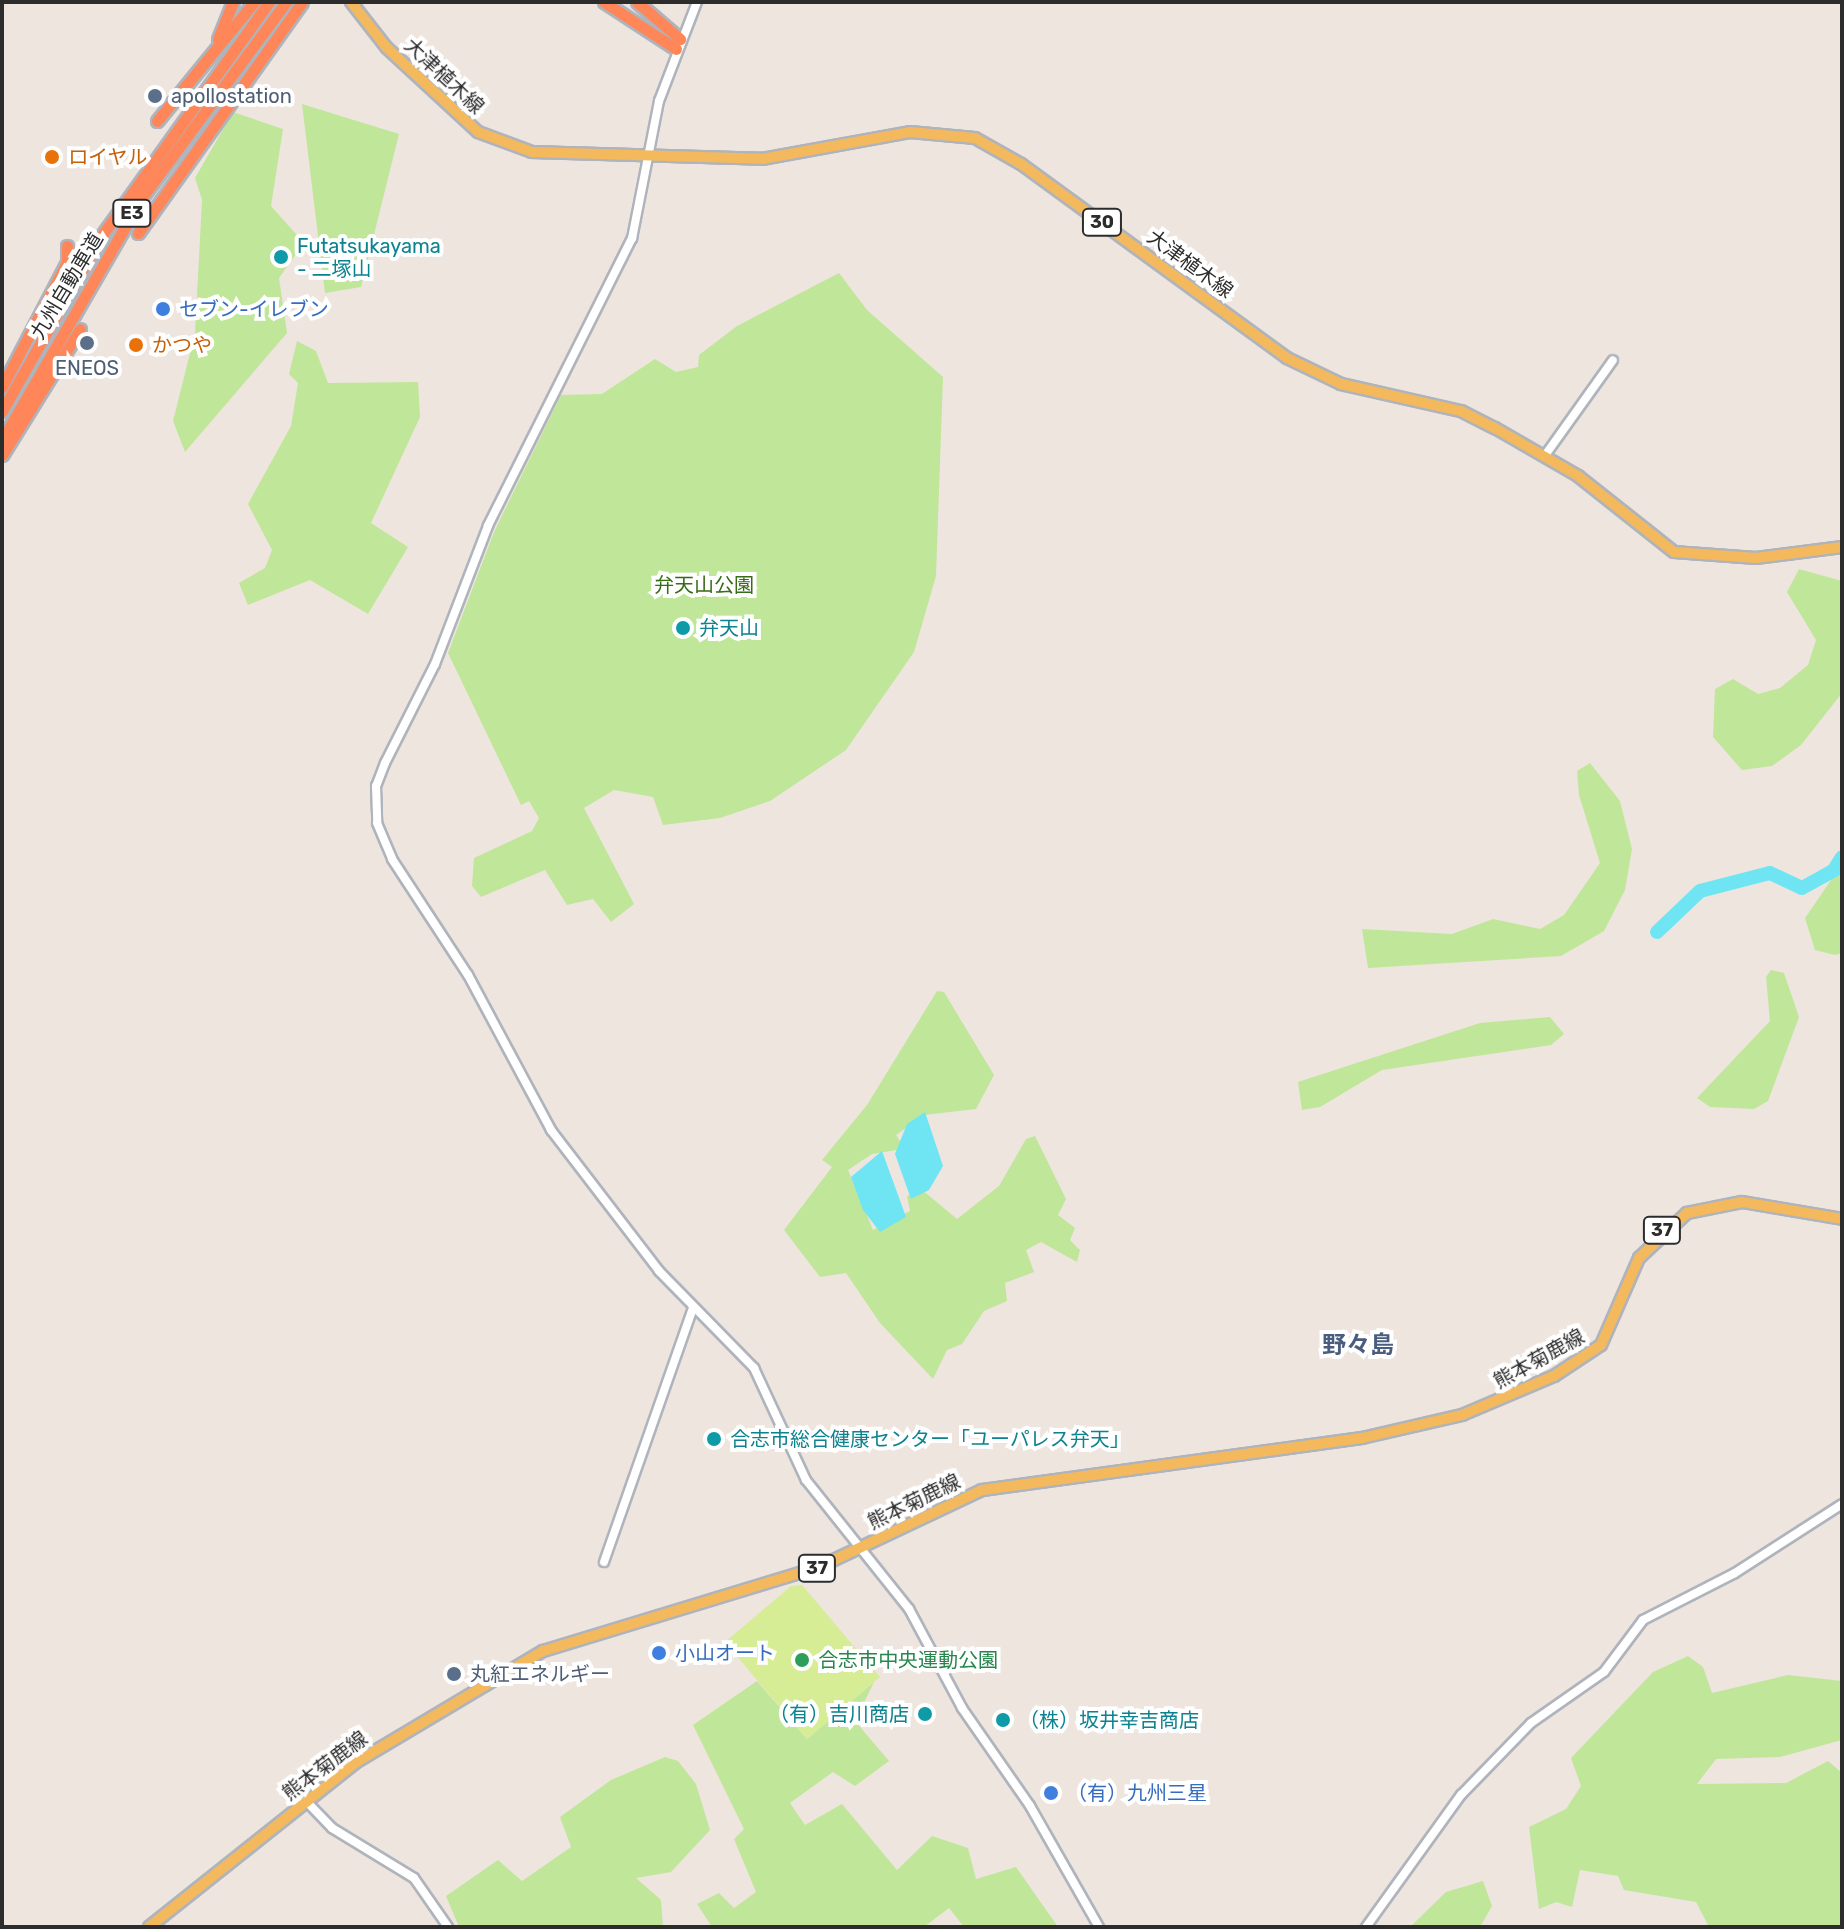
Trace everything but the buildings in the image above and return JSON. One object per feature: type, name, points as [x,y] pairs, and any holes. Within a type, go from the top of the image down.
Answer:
[{"type":"highway","points":[[206,60],[233,2]]},
{"type":"highway","points":[[157,121],[254,2]]},
{"type":"highway","name":"九州自動車道","points":[[2,411],[100,238],[269,2]]},
{"type":"highway","name":"九州自動車道","points":[[2,440],[143,196],[286,2]]},
{"type":"highway","points":[[138,233],[302,2]]},
{"type":"highway","points":[[604,2],[678,44]]},
{"type":"highway","points":[[637,2],[678,44]]},
{"type":"highway","points":[[2,387],[67,262],[67,246]]},
{"type":"highway","points":[[2,455],[80,329]]},
{"type":"main road","name":"大津植木線","points":[[351,2],[387,48],[478,132],[532,152],[762,159],[919,131],[975,138],[1046,181],[1287,358],[1341,384],[1461,411],[1546,454],[1674,552],[1689,557],[1756,558],[1842,547]]},
{"type":"main road","name":"熊本菊鹿線","points":[[149,1927],[355,1763],[543,1651],[718,1593],[792,1577],[862,1549],[982,1490],[1362,1438],[1462,1415],[1554,1376],[1601,1345],[1639,1258],[1687,1213],[1742,1202],[1842,1219]]},
{"type":"street","points":[[697,2],[678,44],[649,154],[632,238],[488,526],[435,664],[385,763],[375,806],[383,843],[468,975],[551,1130],[693,1308],[754,1368],[806,1480],[909,1609],[962,1708],[1030,1806],[1099,1927]]},
{"type":"street","points":[[1546,454],[1613,360]]},
{"type":"street","points":[[604,1562],[693,1308]]},
{"type":"street","points":[[1366,1927],[1461,1795],[1531,1723],[1604,1672],[1643,1620],[1735,1573],[1842,1504]]},
{"type":"street","points":[[307,1802],[332,1828],[414,1878],[448,1927]]},
{"type":"green space","points":[[302,104],[399,134],[361,287],[325,293]]},
{"type":"green space","points":[[233,112],[283,129],[271,206],[304,243],[279,278],[287,333],[185,452],[173,421],[195,333],[202,200],[195,178]]},
{"type":"green space","name":"弁天山公園","points":[[839,273],[867,310],[943,377],[936,576],[914,652],[846,750],[770,801],[720,818],[663,825],[653,797],[614,790],[584,808],[634,904],[611,922],[593,899],[567,905],[545,870],[481,897],[472,886],[474,858],[532,831],[539,818],[529,801],[521,805],[448,653],[494,532],[561,395],[602,394],[655,359],[676,372],[698,367],[699,355],[737,326]]},
{"type":"green space","points":[[297,341],[316,351],[328,383],[418,382],[420,417],[371,523],[408,547],[368,614],[310,580],[248,605],[239,583],[265,568],[272,550],[248,504],[291,426],[298,383],[289,374]]},
{"type":"green space","points":[[1799,569],[1842,581],[1842,693],[1801,745],[1772,766],[1742,770],[1713,737],[1715,689],[1733,679],[1758,694],[1780,688],[1808,665],[1816,640],[1787,592]]},
{"type":"green space","points":[[1590,763],[1620,801],[1632,849],[1625,890],[1604,931],[1561,956],[1368,968],[1362,929],[1452,934],[1493,919],[1540,929],[1564,915],[1600,863],[1579,795],[1577,771]]},
{"type":"green space","points":[[1842,864],[1842,953],[1835,955],[1815,950],[1805,918]]},
{"type":"green space","points":[[1771,970],[1784,973],[1799,1017],[1768,1101],[1754,1109],[1710,1107],[1697,1098],[1770,1021],[1766,977]]},
{"type":"green space","points":[[937,991],[944,992],[994,1075],[976,1109],[924,1115],[896,1135],[902,1144],[897,1150],[872,1154],[848,1170],[873,1230],[910,1211],[907,1196],[921,1189],[957,1219],[999,1186],[1026,1139],[1035,1136],[1066,1199],[1058,1215],[1075,1228],[1070,1240],[1080,1250],[1077,1262],[1041,1242],[1026,1250],[1034,1272],[1005,1283],[1007,1301],[984,1311],[962,1344],[947,1350],[933,1379],[880,1323],[846,1273],[820,1277],[784,1230],[832,1167],[822,1160],[867,1105]]},
{"type":"green space","points":[[1550,1017],[1564,1034],[1551,1045],[1382,1070],[1320,1107],[1302,1110],[1298,1082],[1480,1023]]},
{"type":"green space","name":"合志市中央運動公園","points":[[802,1585],[880,1677],[807,1739],[725,1642],[791,1586]]},
{"type":"green space","points":[[1688,1656],[1703,1667],[1712,1693],[1788,1675],[1842,1681],[1842,1740],[1780,1757],[1716,1759],[1697,1784],[1786,1783],[1828,1761],[1842,1773],[1842,1927],[1709,1927],[1696,1902],[1624,1890],[1618,1876],[1580,1870],[1572,1907],[1556,1902],[1539,1909],[1529,1827],[1566,1809],[1581,1786],[1571,1758],[1653,1672]]},
{"type":"green space","points":[[757,1681],[807,1739],[874,1682],[855,1721],[889,1761],[855,1786],[833,1772],[790,1803],[805,1825],[842,1804],[897,1870],[932,1836],[968,1848],[976,1879],[1016,1867],[1058,1927],[964,1927],[949,1908],[924,1927],[712,1927],[697,1904],[719,1893],[734,1908],[756,1892],[734,1839],[744,1829],[693,1725]]},
{"type":"green space","points":[[665,1757],[678,1761],[696,1784],[710,1830],[671,1872],[636,1878],[661,1900],[663,1927],[459,1927],[446,1896],[498,1860],[522,1881],[571,1847],[560,1817],[611,1780]]},
{"type":"green space","points":[[1483,1881],[1492,1906],[1480,1927],[1410,1927],[1446,1892]]},
{"type":"water","points":[[925,1112],[943,1166],[929,1190],[911,1199],[895,1154],[907,1124]]},
{"type":"water","points":[[882,1151],[906,1217],[880,1232],[863,1210],[851,1177]]},
{"type":"waterway","points":[[1657,932],[1700,891],[1770,873],[1802,888],[1834,870],[1842,857]]},
{"type":"place","name":"apollostation","points":[[155,96]]},
{"type":"place","name":"ロイヤル","points":[[52,157]]},
{"type":"place","name":"Futatsukayama - 二塚山","points":[[281,257]]},
{"type":"place","name":"セブン-イレブン","points":[[163,309]]},
{"type":"place","name":"ENEOS","points":[[87,343]]},
{"type":"place","name":"かつや","points":[[136,345]]},
{"type":"place","name":"弁天山","points":[[683,628]]},
{"type":"place","name":"合志市総合健康センター「ユーパレス弁天」","points":[[714,1439]]},
{"type":"place","name":"小山オート","points":[[659,1653]]},
{"type":"place","name":"合志市中央運動公園","points":[[802,1660]]},
{"type":"place","name":"丸紅エネルギー","points":[[454,1674]]},
{"type":"place","name":"（有）吉川商店","points":[[925,1714]]},
{"type":"place","name":"（株）坂井幸吉商店","points":[[1003,1720]]},
{"type":"place","name":"（有）九州三星","points":[[1051,1793]]},
{"type":"district","name":"野々島","points":[[1358,1346]]}]
